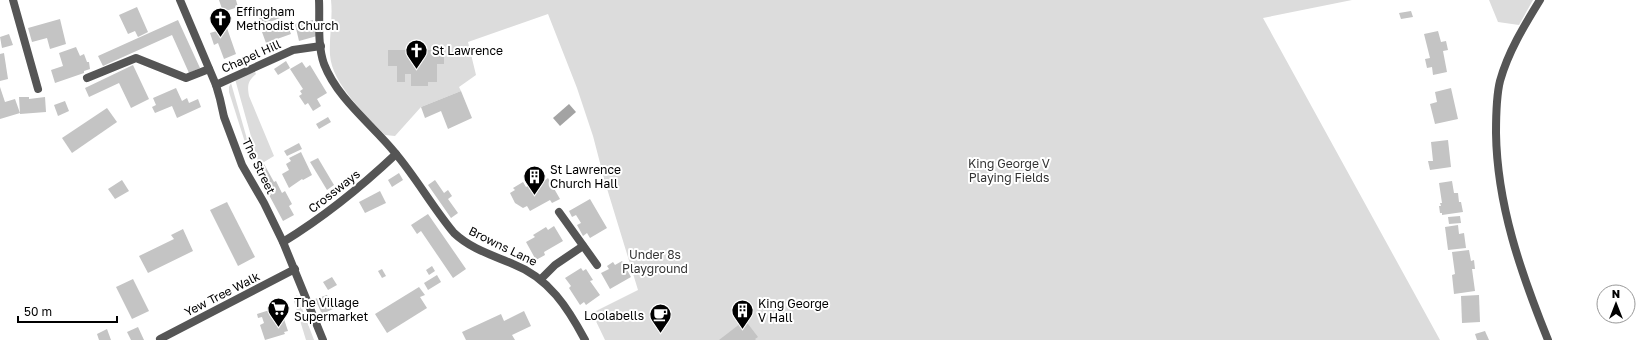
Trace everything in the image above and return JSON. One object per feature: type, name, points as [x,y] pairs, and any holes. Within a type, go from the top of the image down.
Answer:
[{"type":"street","points":[[13,0],[38,89]]},
{"type":"street","name":"The Street","points":[[180,0],[216,85],[224,117],[242,165],[264,203],[283,242],[323,340]]},
{"type":"street","name":"Browns Lane","points":[[319,0],[323,59],[328,71],[351,106],[396,154],[446,224],[462,241],[480,251],[522,267],[541,279],[561,300],[585,340]]},
{"type":"street","points":[[1540,0],[1515,42],[1500,82],[1496,123],[1497,161],[1511,238],[1528,292],[1548,340]]},
{"type":"street","name":"Chapel Hill","points":[[216,85],[293,50],[321,46]]},
{"type":"street","points":[[86,78],[136,58],[186,78],[209,69]]},
{"type":"street","name":"Crossways","points":[[283,242],[327,213],[356,190],[396,154]]},
{"type":"street","points":[[559,212],[597,265]]},
{"type":"street","points":[[541,279],[554,265],[583,246]]},
{"type":"street","name":"Yew Tree Walk","points":[[160,339],[295,269]]},
{"type":"green space","name":"King George V Playing Fields","points":[[331,0],[1352,0],[1263,18],[1440,340],[605,340],[592,313],[638,290],[605,182],[593,136],[577,88],[548,14],[468,42],[476,75],[459,87],[461,91],[421,107],[395,136],[385,135],[360,109],[343,88],[337,77],[332,66],[330,55],[332,14]]},
{"type":"green space","points":[[1489,0],[1533,0],[1519,25],[1498,22]]},
{"type":"green space","points":[[255,72],[256,74],[251,79],[249,84],[249,96],[274,156],[259,165],[235,79]]},
{"type":"green space","points":[[231,83],[251,153],[250,158],[229,92]]},
{"type":"green space","points":[[297,295],[314,340],[306,340],[294,301]]},
{"type":"shaded area","points":[[569,104],[576,112],[560,126],[553,118]]},
{"type":"building","points":[[219,0],[236,0],[238,7],[223,12]]},
{"type":"building","points":[[137,7],[148,32],[138,37],[135,31],[128,34],[119,15]]},
{"type":"building","points":[[278,11],[280,18],[262,25],[259,18]]},
{"type":"building","points":[[1411,11],[1413,17],[1401,19],[1399,13]]},
{"type":"building","points":[[60,19],[66,44],[50,49],[47,38],[32,42],[28,28]]},
{"type":"building","points":[[178,20],[200,68],[189,73],[172,35],[103,66],[98,56]]},
{"type":"building","points":[[282,20],[284,25],[287,24],[291,34],[266,43],[262,32],[265,32],[264,29],[271,27],[270,25]]},
{"type":"building","points":[[313,20],[317,36],[299,41],[295,24]]},
{"type":"building","name":"Effingham Methodist Church","points":[[227,28],[236,54],[224,59],[218,43],[214,45],[210,33]]},
{"type":"building","points":[[1438,31],[1441,42],[1446,41],[1448,50],[1443,51],[1447,72],[1433,75],[1432,67],[1427,68],[1425,59],[1430,58],[1424,34]]},
{"type":"building","points":[[9,34],[13,45],[2,48],[0,37]]},
{"type":"building","points":[[76,47],[80,56],[84,54],[87,62],[89,62],[90,69],[84,71],[84,73],[55,83],[51,70],[63,66],[59,53]]},
{"type":"building","name":"St Lawrence","points":[[388,50],[444,50],[444,64],[437,64],[437,82],[428,82],[428,86],[411,86],[411,74],[405,74],[405,82],[397,82],[397,66],[388,66]]},
{"type":"building","points":[[4,53],[8,79],[0,81],[0,54]]},
{"type":"building","points":[[286,61],[290,68],[278,75],[274,69]]},
{"type":"building","points":[[302,62],[306,68],[310,65],[327,93],[317,99],[321,106],[313,111],[308,103],[305,105],[299,96],[302,94],[300,91],[303,89],[290,69]]},
{"type":"building","points":[[133,65],[149,99],[131,108],[119,83],[89,97],[85,88]]},
{"type":"building","points":[[0,87],[5,102],[15,99],[20,113],[0,119]]},
{"type":"building","points":[[176,88],[182,101],[187,98],[189,103],[198,99],[201,107],[177,118],[172,106],[155,113],[152,107],[156,105],[153,98]]},
{"type":"building","points":[[1451,88],[1458,119],[1435,124],[1430,104],[1437,102],[1435,92]]},
{"type":"building","points":[[461,91],[472,118],[448,129],[441,111],[425,118],[421,107]]},
{"type":"building","points":[[19,97],[29,97],[29,99],[45,97],[46,112],[20,114]]},
{"type":"building","points":[[65,101],[69,111],[58,116],[54,105]]},
{"type":"building","points":[[107,108],[117,122],[72,153],[62,138]]},
{"type":"building","points":[[328,117],[331,122],[319,129],[316,124]]},
{"type":"building","points":[[1448,140],[1451,167],[1430,170],[1428,161],[1433,161],[1431,142]]},
{"type":"building","points":[[299,143],[302,149],[287,156],[284,151]]},
{"type":"building","points":[[301,152],[312,175],[303,180],[302,179],[289,188],[282,174],[289,170],[286,164],[291,161],[289,158]]},
{"type":"building","points":[[318,158],[334,185],[327,190],[310,162]]},
{"type":"building","points":[[264,164],[274,182],[276,181],[282,193],[285,191],[292,204],[289,206],[294,215],[283,221],[255,169]]},
{"type":"building","points":[[399,173],[403,180],[392,187],[388,180]]},
{"type":"building","name":"St Lawrence Church Hall","points":[[542,178],[544,181],[548,178],[560,199],[552,203],[550,200],[530,211],[527,206],[523,208],[515,203],[510,193],[515,190],[513,188],[523,182],[526,187]]},
{"type":"building","points":[[122,180],[129,191],[115,199],[108,189]]},
{"type":"building","points":[[435,180],[444,193],[448,190],[452,196],[448,199],[458,213],[451,218],[428,185]]},
{"type":"building","points":[[1452,181],[1454,193],[1458,193],[1459,202],[1461,202],[1463,212],[1442,215],[1442,213],[1440,213],[1439,206],[1441,206],[1440,203],[1442,203],[1439,183]]},
{"type":"building","points":[[380,191],[386,203],[365,213],[359,202]]},
{"type":"building","points":[[590,199],[607,228],[590,238],[587,233],[583,236],[577,225],[581,223],[576,215],[572,217],[569,211]]},
{"type":"building","points":[[227,202],[255,257],[238,266],[210,210]]},
{"type":"building","points":[[428,214],[466,269],[453,278],[421,231],[417,234],[411,225]]},
{"type":"building","points":[[1460,216],[1461,223],[1449,224],[1448,217]]},
{"type":"building","points":[[1458,225],[1459,234],[1464,233],[1466,248],[1448,250],[1445,227]]},
{"type":"building","points":[[554,226],[563,241],[544,252],[545,255],[536,260],[526,242],[535,237],[533,235],[546,227],[548,230]]},
{"type":"building","points":[[183,229],[193,251],[148,273],[139,256],[174,239],[171,235]]},
{"type":"building","points":[[1469,250],[1471,261],[1474,260],[1475,269],[1472,269],[1475,291],[1454,294],[1452,275],[1455,274],[1452,252]]},
{"type":"building","points":[[622,261],[631,277],[610,289],[601,273],[609,269],[607,266],[613,262],[615,265]]},
{"type":"building","points":[[432,266],[435,271],[429,275],[426,270]]},
{"type":"building","points":[[581,268],[583,271],[586,269],[593,280],[590,281],[600,295],[586,305],[584,302],[580,305],[569,288],[571,286],[565,278]]},
{"type":"building","points":[[382,269],[386,276],[382,278],[378,271]]},
{"type":"building","points":[[437,275],[441,282],[428,290],[424,283]]},
{"type":"building","points":[[332,277],[337,285],[328,290],[323,282]]},
{"type":"building","points":[[133,279],[149,311],[132,319],[116,287]]},
{"type":"building","points":[[419,287],[425,295],[420,297],[427,308],[387,333],[375,314]]},
{"type":"building","points":[[327,295],[333,309],[322,314],[315,299]]},
{"type":"building","points":[[1479,295],[1480,322],[1462,323],[1461,296]]},
{"type":"building","points":[[276,308],[277,312],[281,310],[288,331],[284,332],[285,334],[265,340],[260,325],[264,323],[262,317],[258,318],[257,314]]},
{"type":"building","points":[[524,311],[531,326],[512,335],[515,340],[466,340],[462,332],[501,314],[504,321]]},
{"type":"building","name":"King George V Hall","points":[[745,320],[758,337],[755,339],[756,340],[719,340]]},
{"type":"building","points":[[138,327],[144,340],[131,340],[127,332]]},
{"type":"building","points":[[107,329],[111,340],[99,340],[97,334]]},
{"type":"building","points":[[1485,331],[1489,340],[1477,340],[1475,334]]},
{"type":"place","name":"Effingham Methodist Church","points":[[221,38]]},
{"type":"place","name":"St Lawrence","points":[[417,70]]},
{"type":"place","name":"St Lawrence Church Hall","points":[[535,196]]},
{"type":"place","name":"The Village Supermarket","points":[[279,328]]},
{"type":"place","name":"King George V Hall","points":[[742,330]]},
{"type":"place","name":"Loolabells","points":[[660,334]]},
{"type":"park label","name":"Under 8s Playground","points":[[655,261]]}]
